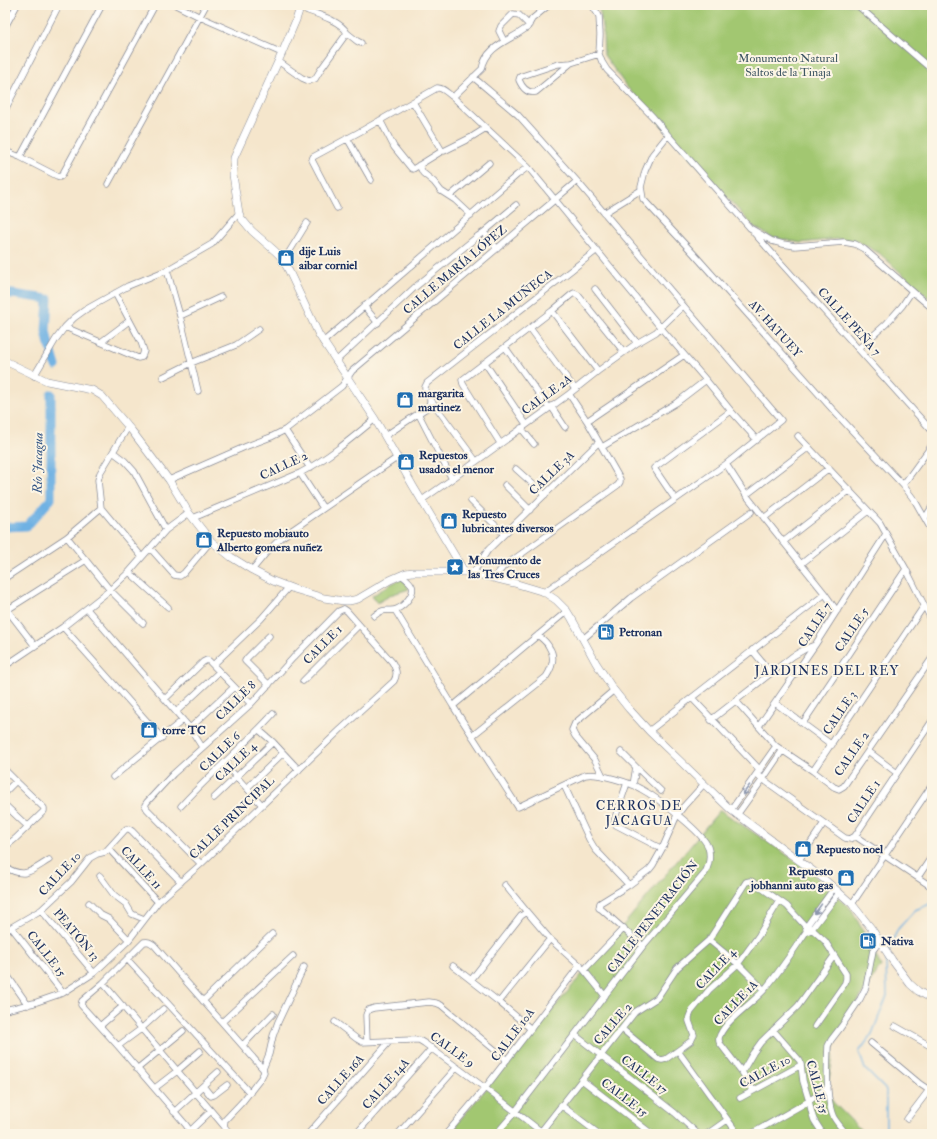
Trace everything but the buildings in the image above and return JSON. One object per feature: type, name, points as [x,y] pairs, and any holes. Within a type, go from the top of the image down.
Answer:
[{"type":"street","points":[[5,27],[17,5]]},
{"type":"street","points":[[5,110],[59,5]]},
{"type":"street","points":[[20,157],[102,5]]},
{"type":"street","points":[[5,151],[60,177],[155,5]]},
{"type":"street","points":[[176,5],[282,53]]},
{"type":"street","points":[[108,184],[206,5]]},
{"type":"street","points":[[452,97],[482,69],[483,63],[494,48],[528,28],[532,19],[549,5]]},
{"type":"street","points":[[571,63],[536,92],[527,92],[518,80],[522,76],[558,64],[571,63],[599,54],[599,16],[592,5]]},
{"type":"street","points":[[857,5],[932,70]]},
{"type":"street","points":[[361,43],[347,34],[345,29],[338,24],[301,6],[282,53],[234,158],[233,175],[238,213],[252,231],[275,251],[284,262],[323,342],[375,419],[464,571]]},
{"type":"street","points":[[504,42],[499,31],[501,26],[513,14],[519,15],[529,25]]},
{"type":"street","points":[[278,61],[302,78],[309,81],[314,79],[347,34]]},
{"type":"street","name":"CALLE PEÑA 7","points":[[599,54],[607,70],[652,117],[932,431]]},
{"type":"street","points":[[474,77],[518,115],[577,181],[781,420],[726,464],[544,592]]},
{"type":"street","points":[[337,208],[312,158],[437,88],[440,88],[452,97],[528,167],[661,328],[757,440]]},
{"type":"street","points":[[413,102],[442,151]]},
{"type":"street","points":[[380,120],[394,147],[409,167],[413,169],[442,151],[470,138],[486,128]]},
{"type":"street","points":[[604,213],[641,190],[642,180],[649,162],[656,149],[668,136]]},
{"type":"street","points":[[347,138],[371,180]]},
{"type":"street","points":[[450,196],[489,163]]},
{"type":"street","points":[[419,165],[423,173],[434,182],[441,191],[450,196],[471,215]]},
{"type":"street","points":[[323,342],[528,167]]},
{"type":"street","name":"CALLE MARÍA LÓPEZ","points":[[168,480],[285,430],[342,386],[352,371],[577,181]]},
{"type":"street","name":"AV. HATUEY","points":[[641,190],[643,199],[833,410],[903,485],[915,501],[932,531]]},
{"type":"street","points":[[336,361],[414,288],[516,205]]},
{"type":"street","points":[[34,376],[52,344],[65,327],[84,310],[128,286],[167,270],[212,244],[238,213]]},
{"type":"street","points":[[284,262],[307,223]]},
{"type":"street","points":[[750,228],[772,241],[795,246],[844,242],[855,244],[864,249],[932,308]]},
{"type":"street","points":[[484,232],[497,249]]},
{"type":"street","name":"CALLE LA MUÑECA","points":[[430,399],[425,392],[427,383],[597,250]]},
{"type":"street","points":[[167,270],[198,391]]},
{"type":"street","points":[[595,289],[637,343]]},
{"type":"street","points":[[858,349],[886,324],[902,306],[912,291]]},
{"type":"street","points":[[65,327],[138,358],[142,357],[144,351],[115,293]]},
{"type":"street","points":[[500,443],[462,383],[462,380],[552,311],[572,293],[576,294],[624,352]]},
{"type":"street","points":[[180,316],[221,297]]},
{"type":"street","points":[[364,306],[378,323]]},
{"type":"street","name":"CALLE 2A","points":[[422,500],[569,394],[624,352],[661,328],[683,306]]},
{"type":"street","points":[[552,311],[598,371]]},
{"type":"street","points":[[101,342],[130,321]]},
{"type":"street","points":[[530,328],[575,389]]},
{"type":"street","points":[[163,377],[191,363],[236,345],[259,329]]},
{"type":"street","points":[[505,347],[565,427]]},
{"type":"street","points":[[586,421],[684,355]]},
{"type":"street","points":[[6,362],[52,383],[97,392],[106,400],[128,427],[211,541],[231,557],[252,570],[288,587],[324,598],[349,601],[358,599],[401,575],[413,572],[464,571],[544,592],[556,600],[567,611],[596,663],[614,690],[649,731],[734,812],[824,879],[852,904],[914,988],[932,999]]},
{"type":"street","points":[[485,363],[534,444]]},
{"type":"street","name":"CALLE 3A","points":[[473,573],[488,550],[600,445],[676,403],[706,380]]},
{"type":"street","points":[[494,578],[503,567],[618,485],[620,482],[620,479],[569,394]]},
{"type":"street","points":[[385,436],[428,407],[430,399]]},
{"type":"street","points":[[430,399],[476,461]]},
{"type":"street","points":[[675,499],[654,468],[731,411]]},
{"type":"street","points":[[418,413],[452,479]]},
{"type":"street","name":"CALLE 2","points":[[5,666],[63,627],[110,590],[129,572],[166,530],[191,515],[310,468],[340,448],[375,419]]},
{"type":"street","points":[[128,427],[101,470],[98,478],[101,508],[142,557]]},
{"type":"street","points":[[285,430],[310,468]]},
{"type":"street","points":[[798,436],[880,523],[906,569],[932,621]]},
{"type":"street","points":[[903,485],[932,445]]},
{"type":"street","points":[[746,495],[809,447]]},
{"type":"street","points":[[113,452],[125,461],[134,471],[166,530]]},
{"type":"street","points":[[252,570],[282,537],[398,457]]},
{"type":"street","points":[[726,464],[746,495],[837,611]]},
{"type":"street","points":[[764,518],[829,468]]},
{"type":"street","points":[[516,469],[545,495]]},
{"type":"street","points":[[300,473],[323,508]]},
{"type":"street","points":[[504,485],[530,510]]},
{"type":"street","points":[[783,542],[850,490]]},
{"type":"street","points":[[471,501],[504,534]]},
{"type":"street","points":[[925,518],[932,507]]},
{"type":"street","points":[[5,578],[67,537],[101,508]]},
{"type":"street","points":[[801,564],[868,511]]},
{"type":"street","points":[[583,639],[631,598],[751,512]]},
{"type":"street","name":"CALLE 7","points":[[759,726],[815,645],[886,534]]},
{"type":"street","points":[[67,537],[110,590],[143,622]]},
{"type":"street","points":[[150,548],[174,575],[180,576],[211,541]]},
{"type":"street","points":[[35,646],[6,608],[86,560]]},
{"type":"street","name":"CALLE 5","points":[[803,723],[906,569]]},
{"type":"street","points":[[129,572],[168,607]]},
{"type":"street","points":[[374,616],[382,611],[395,610],[404,604],[409,597],[412,587],[410,582],[401,575]]},
{"type":"street","points":[[213,665],[261,619],[288,587]]},
{"type":"street","points":[[649,731],[825,594]]},
{"type":"street","points":[[344,601],[344,609]]},
{"type":"street","name":"CALLE 3","points":[[814,771],[924,606]]},
{"type":"street","points":[[87,609],[190,728],[202,747]]},
{"type":"street","name":"CALLE PRINCIPAL","points":[[5,1010],[28,1005],[63,993],[94,973],[129,940],[158,902],[181,882],[340,730],[392,683],[396,678],[397,670],[392,662],[381,648],[344,609]]},
{"type":"street","name":"CALLE 8","points":[[200,864],[147,809],[146,803],[173,774],[251,704],[339,611],[344,609]]},
{"type":"street","points":[[395,610],[472,736],[546,677],[550,671],[553,664],[550,647],[538,635]]},
{"type":"street","points":[[453,706],[567,611]]},
{"type":"street","name":"CALLE 1","points":[[303,681],[359,625]]},
{"type":"street","points":[[63,627],[162,738]]},
{"type":"street","points":[[269,636],[245,661],[269,685]]},
{"type":"street","points":[[711,720],[793,656],[815,645]]},
{"type":"street","points":[[752,650],[771,673]]},
{"type":"street","name":"CALLE 2","points":[[736,701],[776,746],[837,788],[842,788],[932,658]]},
{"type":"street","points":[[165,699],[207,660],[251,704]]},
{"type":"street","points":[[176,712],[219,672]]},
{"type":"street","points":[[190,728],[234,686]]},
{"type":"street","points":[[603,776],[595,760],[575,736],[572,730],[575,723],[614,690]]},
{"type":"street","name":"CALLE 1","points":[[692,698],[763,780],[845,838],[850,839],[855,836],[932,721]]},
{"type":"street","points":[[775,703],[832,745]]},
{"type":"street","name":"CALLE 6","points":[[181,806],[259,730],[273,714]]},
{"type":"street","points":[[113,778],[183,720]]},
{"type":"street","points":[[259,730],[273,742],[299,770]]},
{"type":"street","name":"CALLE PENETRACIÓN","points":[[472,736],[518,807],[585,775],[590,774],[603,776],[640,788],[658,800],[695,831],[706,843],[710,854],[709,864],[704,873],[604,996],[515,1112],[496,1134]]},
{"type":"street","name":"CALLE 4","points":[[214,798],[273,742]]},
{"type":"street","points":[[734,812],[776,746]]},
{"type":"street","points":[[734,812],[763,780],[782,750]]},
{"type":"street","points":[[868,751],[897,773]]},
{"type":"street","points":[[622,752],[661,791]]},
{"type":"street","points":[[247,788],[283,753]]},
{"type":"street","points":[[224,763],[262,804]]},
{"type":"street","points":[[636,767],[614,823],[616,826],[662,849]]},
{"type":"street","points":[[5,770],[44,809],[44,812],[5,847]]},
{"type":"street","points":[[5,792],[15,782],[17,782]]},
{"type":"street","points":[[644,946],[601,909],[600,905],[602,901],[649,870],[662,849],[677,815],[704,784]]},
{"type":"street","points":[[564,785],[588,839],[595,849],[628,885]]},
{"type":"street","points":[[852,904],[932,785]]},
{"type":"street","points":[[5,805],[28,826]]},
{"type":"street","points":[[799,860],[824,823]]},
{"type":"street","name":"CALLE 10","points":[[5,931],[41,910],[71,882],[90,858],[109,849],[125,830],[128,829],[132,831],[181,882]]},
{"type":"street","points":[[855,836],[932,887]]},
{"type":"street","name":"CALLE 11","points":[[109,849],[158,902]]},
{"type":"street","points":[[918,877],[932,856]]},
{"type":"street","points":[[5,867],[13,872],[21,874],[30,872],[48,860]]},
{"type":"street","points":[[100,876],[114,895],[126,904],[132,914],[144,919]]},
{"type":"street","name":"CALLE 2","points":[[541,1133],[561,1105],[635,1012],[657,998],[677,968],[709,940],[746,882],[752,882],[779,901]]},
{"type":"street","points":[[505,885],[550,939],[582,968],[604,996]]},
{"type":"street","name":"CALLE 1A","points":[[753,1090],[742,1072],[719,1042],[719,1037],[729,1023],[764,990],[780,970],[836,890]]},
{"type":"street","points":[[779,901],[787,906],[808,929],[814,931],[821,937],[846,974],[846,981],[815,1026]]},
{"type":"street","name":"CALLE 4","points":[[622,1029],[660,1060],[664,1060],[691,1041],[694,1037],[694,1033],[689,1021],[691,1012],[709,990],[738,964],[759,935],[779,901]]},
{"type":"street","points":[[90,903],[102,915],[109,919],[129,940]]},
{"type":"street","name":"PEATÓN 13","points":[[41,910],[94,973]]},
{"type":"street","points":[[471,980],[521,916],[527,912]]},
{"type":"street","name":"CALLE 15","points":[[12,928],[63,993]]},
{"type":"street","name":"CALLE 10A","points":[[446,1134],[582,968],[624,928]]},
{"type":"street","points":[[203,1001],[272,934]]},
{"type":"street","points":[[499,1002],[550,939]]},
{"type":"street","points":[[709,940],[738,964],[764,990]]},
{"type":"street","points":[[846,1134],[834,1116],[828,1086],[828,1046],[860,999],[866,987],[873,950],[880,941]]},
{"type":"street","points":[[211,1111],[191,1132],[155,1088],[82,1006],[81,1003],[83,999],[103,983],[144,942],[150,942],[263,1069]]},
{"type":"street","points":[[222,1022],[293,956]]},
{"type":"street","points":[[742,1072],[752,1053],[761,1042],[798,1006],[834,956]]},
{"type":"street","points":[[127,959],[250,1093]]},
{"type":"street","points":[[453,966],[531,1029]]},
{"type":"street","points":[[224,1126],[225,1120],[250,1093],[263,1075],[263,1069],[278,1022],[304,967]]},
{"type":"street","points":[[5,972],[28,1005]]},
{"type":"street","points":[[103,983],[230,1134]]},
{"type":"street","points":[[367,1042],[366,1015],[368,1010],[374,1008],[429,1002],[441,1005],[507,1060]]},
{"type":"street","points":[[100,1026],[123,1006]]},
{"type":"street","points":[[118,1046],[141,1029],[163,1009]]},
{"type":"street","points":[[243,1045],[272,1014]]},
{"type":"street","name":"CALLE 9","points":[[335,1022],[360,1041],[419,1040],[485,1088],[541,1133]]},
{"type":"street","points":[[895,1026],[932,1047]]},
{"type":"street","name":"CALLE 35","points":[[773,1030],[797,1057],[801,1065],[803,1081],[814,1120],[823,1134]]},
{"type":"street","points":[[137,1069],[183,1031]]},
{"type":"street","name":"CALLE 17","points":[[575,1035],[675,1113],[698,1134]]},
{"type":"street","name":"CALLE 16A","points":[[308,1134],[390,1041]]},
{"type":"street","points":[[871,1043],[930,1091],[908,1119]]},
{"type":"street","name":"CALLE 14A","points":[[356,1134],[432,1048]]},
{"type":"street","points":[[155,1088],[200,1051]]},
{"type":"street","points":[[678,1051],[738,1134]]},
{"type":"street","name":"CALLE 10","points":[[740,1098],[801,1065]]},
{"type":"street","points":[[398,1134],[457,1067]]},
{"type":"street","points":[[174,1112],[218,1072]]},
{"type":"street","name":"CALLE 15","points":[[582,1080],[652,1134]]},
{"type":"street","points":[[203,1086],[211,1096],[227,1086]]},
{"type":"street","points":[[751,1134],[809,1101],[828,1086]]},
{"type":"street","points":[[561,1105],[599,1134]]},
{"type":"street","points":[[707,1134],[728,1120]]},
{"type":"green space","name":"Monumento Natural Saltos de la Tinaja","points":[[595,5],[932,5],[932,301],[879,253],[855,240],[837,239],[801,243],[771,237],[753,226],[626,86],[604,55],[600,12]]},
{"type":"green space","points":[[401,579],[404,580],[409,589],[393,594],[377,603],[372,596]]},
{"type":"green space","points":[[720,810],[805,867],[852,910],[881,966],[837,1033],[828,1086],[833,1102],[865,1134],[448,1134]]},
{"type":"waterway","name":"Río Jacagua","points":[[5,293],[48,299],[46,331],[49,345]]},
{"type":"waterway","name":"Río Jacagua","points":[[51,349],[56,366]]},
{"type":"waterway","name":"Río Jacagua","points":[[5,527],[27,526],[51,499],[51,394]]},
{"type":"waterway","points":[[889,952],[898,929],[915,910],[930,904],[932,901]]},
{"type":"waterway","points":[[887,1134],[886,1090],[865,1069],[859,1052],[872,1034],[887,996],[886,962],[888,957]]},
{"type":"place","name":"dije Luis aibar corniel","points":[[286,258]]},
{"type":"place","name":"margarita martinez","points":[[405,400]]},
{"type":"place","name":"Repuestos usados el menor","points":[[406,462]]},
{"type":"place","name":"Repuesto lubricantes diversos","points":[[449,521]]},
{"type":"place","name":"Repuesto mobiauto Alberto gomera nuñez","points":[[204,540]]},
{"type":"place","name":"Monumento de las Tres Cruces","points":[[455,567]]},
{"type":"place","name":"Petronan","points":[[606,632]]},
{"type":"place","name":"torre TC","points":[[149,730]]},
{"type":"place","name":"Repuesto noel","points":[[803,849]]},
{"type":"place","name":"Repuesto jobhanni auto gas","points":[[846,878]]},
{"type":"place","name":"Nativa","points":[[868,941]]},
{"type":"district","name":"JARDINES DEL REY","points":[[827,671]]},
{"type":"district","name":"CERROS DE JACAGUA","points":[[639,814]]}]
